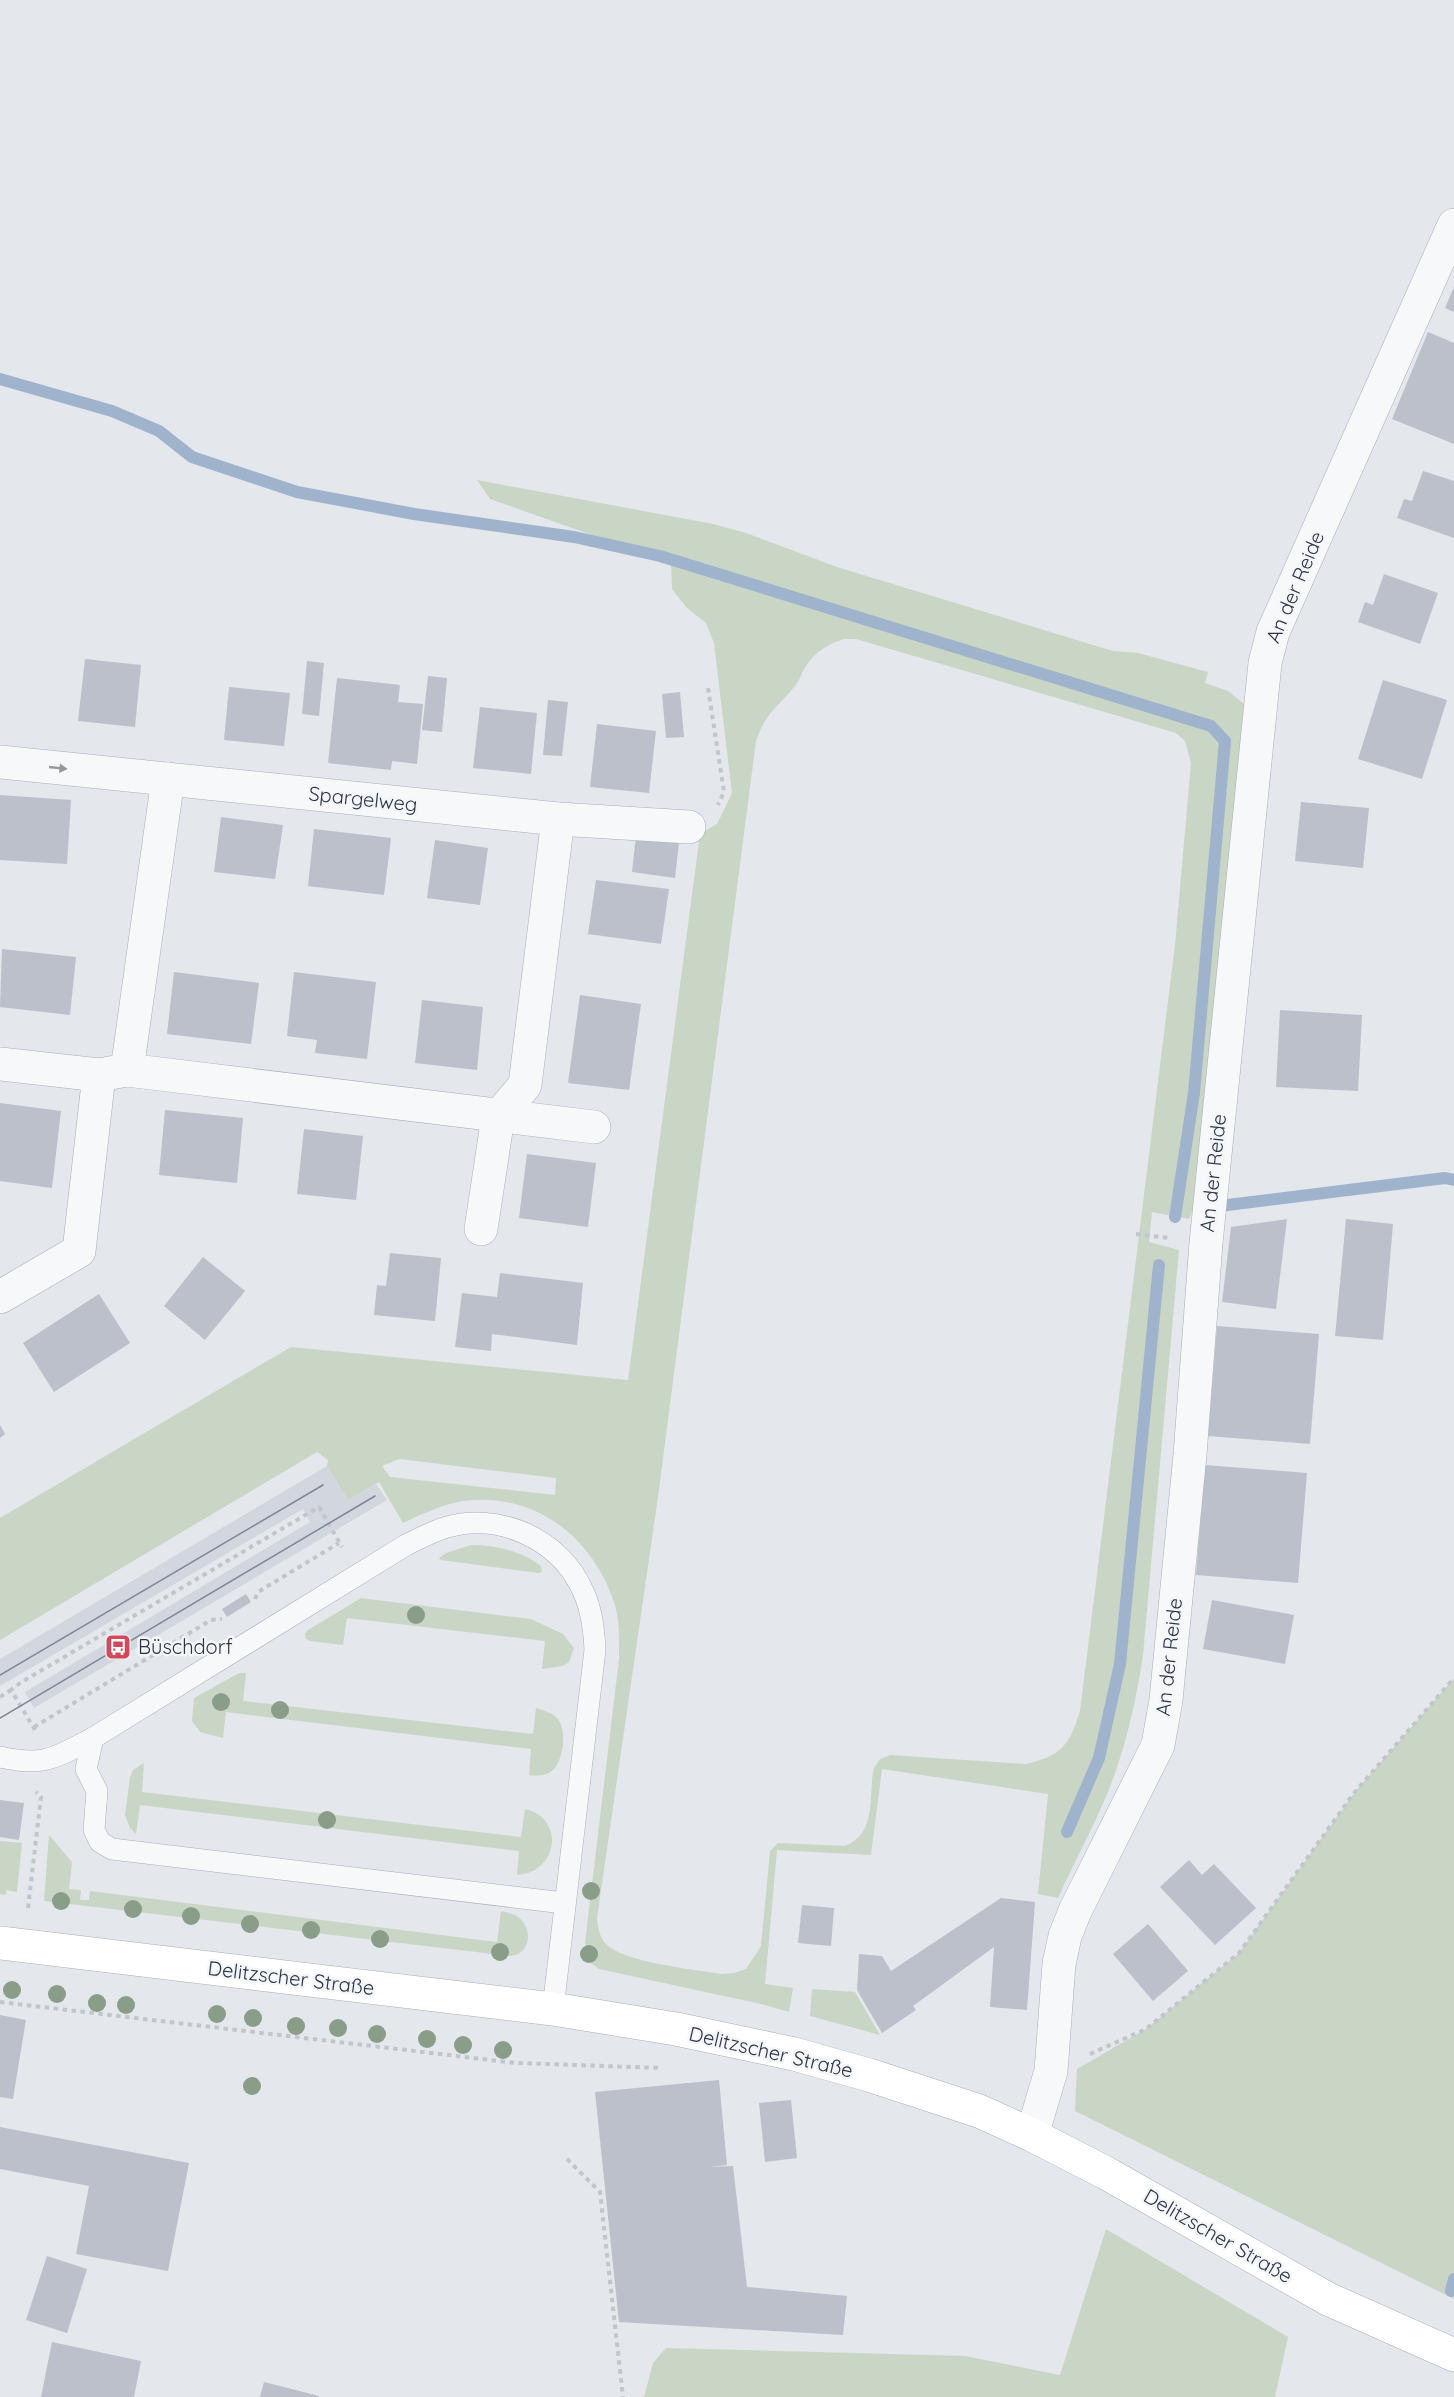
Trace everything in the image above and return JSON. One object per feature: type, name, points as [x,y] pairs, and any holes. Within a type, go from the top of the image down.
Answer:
[{"type":"main road","name":"Delitzscher Straße","points":[[9,1943],[553,2009],[676,2029],[794,2054],[979,2111],[1032,2135],[1106,2173],[1328,2299],[1454,2355]]},
{"type":"street","name":"An der Reide","points":[[1032,2135],[1051,2071],[1059,1964],[1065,1936],[1075,1911],[1158,1745],[1166,1700],[1190,1455],[1206,1242],[1265,663],[1273,632],[1454,225]]},
{"type":"street","name":"Spargelweg","points":[[0,762],[558,819],[689,827]]},
{"type":"street","points":[[0,1297],[79,1251],[168,779]]},
{"type":"street","points":[[480,1229],[498,1117],[525,1085],[558,819]]},
{"type":"street","points":[[0,1064],[113,1073],[594,1127]]},
{"type":"lane","points":[[53,1759],[93,1738],[428,1534],[446,1528],[483,1523],[509,1527],[535,1537],[556,1552],[572,1570],[591,1612],[595,1650],[553,2009]]},
{"type":"lane","points":[[93,1738],[86,1768],[97,1791],[94,1830],[100,1842],[112,1850],[564,1903]]},
{"type":"lane","points":[[0,1757],[24,1762],[53,1759],[86,1768]]},
{"type":"path","points":[[689,827],[712,817],[724,792],[708,688]]},
{"type":"path","points":[[0,1697],[319,1507],[358,1575]]},
{"type":"path","points":[[252,1604],[258,1592],[339,1543]]},
{"type":"path","points":[[33,1728],[211,1620],[228,1619]]},
{"type":"path","points":[[1051,2071],[1146,2029],[1239,1953],[1354,1793],[1454,1678]]},
{"type":"path","points":[[10,1690],[53,1759]]},
{"type":"path","points":[[24,1762],[21,1788],[34,1790],[41,1797],[28,1911]]},
{"type":"path","points":[[0,2002],[516,2063],[672,2068]]},
{"type":"path","points":[[567,2159],[600,2192],[623,2397]]},
{"type":"shaded area","points":[[327,1466],[348,1500],[376,1484],[387,1500],[34,1708],[25,1692],[310,1522],[303,1509],[0,1686],[0,1659]]},
{"type":"green space","points":[[477,480],[713,524],[746,533],[837,567],[1113,651],[1138,653],[1208,672],[1205,683],[1228,691],[1244,704],[1197,1202],[1189,1219],[1152,1212],[1149,1242],[1179,1250],[1143,1655],[1132,1716],[1114,1776],[1058,1898],[1038,1894],[1048,1794],[882,1769],[871,1855],[777,1850],[765,1984],[793,1988],[789,2012],[599,1969],[591,1963],[585,1943],[619,1659],[618,1618],[605,1581],[593,1559],[577,1540],[558,1524],[537,1512],[514,1504],[489,1500],[463,1501],[439,1507],[403,1523],[379,1482],[348,1500],[327,1466],[328,1460],[317,1452],[0,1640],[0,1518],[291,1347],[628,1380],[700,834],[717,824],[732,793],[714,643],[706,623],[687,608],[672,589],[671,563],[490,499]],"holes":[[[844,639],[856,639],[1176,733],[1185,741],[1191,763],[1175,945],[1080,1711],[1072,1732],[1068,1741],[1056,1753],[1026,1764],[890,1755],[880,1760],[873,1773],[868,1819],[861,1835],[854,1841],[845,1846],[778,1843],[770,1851],[761,1946],[746,1969],[721,1974],[643,1961],[615,1951],[602,1938],[597,1918],[658,1497],[756,741],[765,722],[797,683],[813,657],[822,649]],[[399,1459],[556,1478],[555,1495],[390,1477],[382,1466]]]},
{"type":"green space","points":[[471,1545],[489,1546],[517,1553],[541,1566],[542,1571],[539,1573],[439,1558],[446,1553]]},
{"type":"green space","points":[[361,1598],[531,1619],[563,1634],[574,1648],[569,1662],[563,1666],[542,1669],[545,1641],[347,1618],[343,1645],[306,1639],[305,1634],[308,1630]]},
{"type":"green space","points":[[239,1673],[246,1673],[243,1701],[533,1734],[536,1708],[557,1718],[562,1730],[563,1746],[559,1761],[552,1771],[544,1775],[529,1775],[531,1749],[226,1712],[223,1738],[200,1732],[192,1721],[194,1698]]},
{"type":"green space","points":[[1454,1678],[1454,2299],[1075,2111],[1077,2069],[1146,2029],[1239,1953],[1354,1793]]},
{"type":"green space","points":[[144,1763],[142,1792],[521,1837],[525,1809],[538,1814],[547,1823],[552,1844],[549,1855],[542,1865],[531,1872],[517,1875],[519,1851],[140,1805],[136,1834],[130,1828],[125,1815],[130,1777],[133,1770]]},
{"type":"green space","points":[[49,1835],[72,1862],[69,1889],[81,1890],[80,1900],[89,1900],[90,1891],[497,1942],[501,1911],[513,1914],[521,1920],[528,1932],[528,1939],[523,1951],[510,1956],[44,1901]]},
{"type":"green space","points":[[0,1841],[22,1843],[17,1892],[6,1890],[6,1895],[0,1894]]},
{"type":"green space","points":[[812,1989],[855,1992],[880,2035],[810,2016]]},
{"type":"green space","points":[[1106,2229],[1288,2337],[1275,2397],[644,2397],[653,2363],[666,2348],[965,2356],[1060,2375]]},
{"type":"building","points":[[1454,287],[1454,312],[1445,308]]},
{"type":"building","points":[[1428,332],[1454,343],[1454,444],[1392,419]]},
{"type":"building","points":[[1423,471],[1454,481],[1454,538],[1397,518],[1404,499],[1412,501]]},
{"type":"building","points":[[1384,574],[1438,593],[1420,644],[1358,622],[1365,602],[1373,605]]},
{"type":"building","points":[[85,659],[141,665],[135,727],[78,721]]},
{"type":"building","points":[[307,661],[324,663],[319,716],[302,714]]},
{"type":"building","points":[[428,676],[447,678],[442,732],[422,730]]},
{"type":"building","points":[[337,678],[400,685],[398,702],[423,704],[417,764],[392,761],[391,770],[328,763]]},
{"type":"building","points":[[1383,680],[1447,700],[1422,779],[1358,759]]},
{"type":"building","points":[[229,687],[290,693],[284,746],[224,740]]},
{"type":"building","points":[[680,692],[684,737],[666,738],[662,694]]},
{"type":"building","points":[[548,700],[568,702],[562,756],[543,755]]},
{"type":"building","points":[[480,707],[537,713],[531,774],[473,768]]},
{"type":"building","points":[[597,724],[656,731],[649,793],[590,787]]},
{"type":"building","points":[[0,795],[71,800],[67,864],[0,860]]},
{"type":"building","points":[[1301,802],[1369,808],[1363,868],[1295,861]]},
{"type":"building","points":[[221,817],[283,825],[275,879],[214,872]]},
{"type":"building","points":[[314,829],[391,838],[384,895],[308,886]]},
{"type":"building","points":[[636,836],[679,842],[675,878],[632,872]]},
{"type":"building","points":[[435,840],[488,848],[480,905],[427,898]]},
{"type":"building","points":[[596,880],[669,889],[661,944],[588,934]]},
{"type":"building","points":[[2,949],[76,957],[70,1015],[0,1007]]},
{"type":"building","points":[[174,972],[259,983],[251,1044],[167,1034]]},
{"type":"building","points":[[294,972],[376,982],[367,1059],[315,1053],[317,1040],[287,1036]]},
{"type":"building","points":[[580,995],[641,1004],[629,1090],[568,1083]]},
{"type":"building","points":[[422,1000],[483,1007],[477,1070],[415,1063]]},
{"type":"building","points":[[1280,1010],[1362,1015],[1358,1091],[1276,1087]]},
{"type":"building","points":[[0,1103],[61,1111],[52,1188],[0,1181]]},
{"type":"building","points":[[165,1110],[243,1118],[237,1183],[159,1175]]},
{"type":"building","points":[[304,1129],[363,1136],[356,1200],[297,1194]]},
{"type":"building","points":[[527,1154],[596,1163],[588,1227],[519,1218]]},
{"type":"building","points":[[1287,1219],[1276,1309],[1222,1302],[1231,1227]]},
{"type":"building","points":[[1346,1219],[1393,1224],[1383,1340],[1335,1336]]},
{"type":"building","points":[[390,1253],[441,1258],[435,1321],[374,1315],[377,1285],[386,1286]]},
{"type":"building","points":[[203,1257],[245,1291],[205,1340],[164,1306]]},
{"type":"building","points":[[500,1273],[583,1283],[577,1345],[492,1334],[491,1351],[455,1347],[462,1293],[497,1297]]},
{"type":"building","points":[[99,1294],[130,1343],[54,1392],[23,1343]]},
{"type":"building","points":[[1217,1326],[1319,1334],[1310,1444],[1208,1436]]},
{"type":"building","points":[[0,1425],[5,1434],[0,1438]]},
{"type":"building","points":[[1205,1465],[1307,1473],[1298,1583],[1196,1575]]},
{"type":"building","points":[[246,1594],[251,1602],[227,1617],[222,1609]]},
{"type":"building","points":[[1212,1600],[1294,1615],[1285,1664],[1203,1649]]},
{"type":"building","points":[[0,1800],[24,1803],[19,1840],[0,1837]]},
{"type":"building","points":[[1189,1860],[1202,1875],[1214,1864],[1256,1908],[1215,1945],[1160,1887]]},
{"type":"building","points":[[1001,1898],[1035,1902],[1027,2010],[990,2007],[994,1947],[913,2006],[916,2010],[882,2033],[857,1990],[859,1954],[882,1956],[891,1971]]},
{"type":"building","points":[[802,1905],[834,1908],[831,1946],[798,1943]]},
{"type":"building","points":[[1148,1924],[1188,1971],[1153,2001],[1113,1954]]},
{"type":"building","points":[[0,2015],[26,2020],[13,2099],[0,2097]]},
{"type":"building","points":[[719,2080],[727,2165],[709,2167],[733,2166],[747,2287],[847,2296],[843,2335],[619,2322],[595,2092]]},
{"type":"building","points":[[791,2100],[797,2158],[765,2162],[759,2103]]},
{"type":"building","points":[[0,2127],[189,2163],[168,2271],[76,2254],[89,2186],[0,2169]]},
{"type":"building","points":[[47,2256],[87,2269],[67,2333],[26,2320]]},
{"type":"building","points":[[52,2342],[141,2361],[134,2397],[41,2397]]},
{"type":"building","points":[[264,2382],[319,2396],[319,2397],[260,2397]]},
{"type":"waterway","points":[[0,379],[112,411],[159,431],[192,457],[297,492],[414,514],[574,537],[660,556],[1211,726],[1225,741],[1194,1093],[1175,1217]]},
{"type":"waterway","points":[[1219,1206],[1445,1178],[1454,1180]]},
{"type":"waterway","points":[[1067,1832],[1099,1758],[1120,1664],[1159,1265]]},
{"type":"waterway","points":[[1451,2291],[1454,2279]]},
{"type":"tram line","points":[[0,1675],[323,1485]]},
{"type":"tram line","points":[[0,1718],[375,1496]]},
{"type":"place","name":"Büschdorf","points":[[118,1647]]}]
